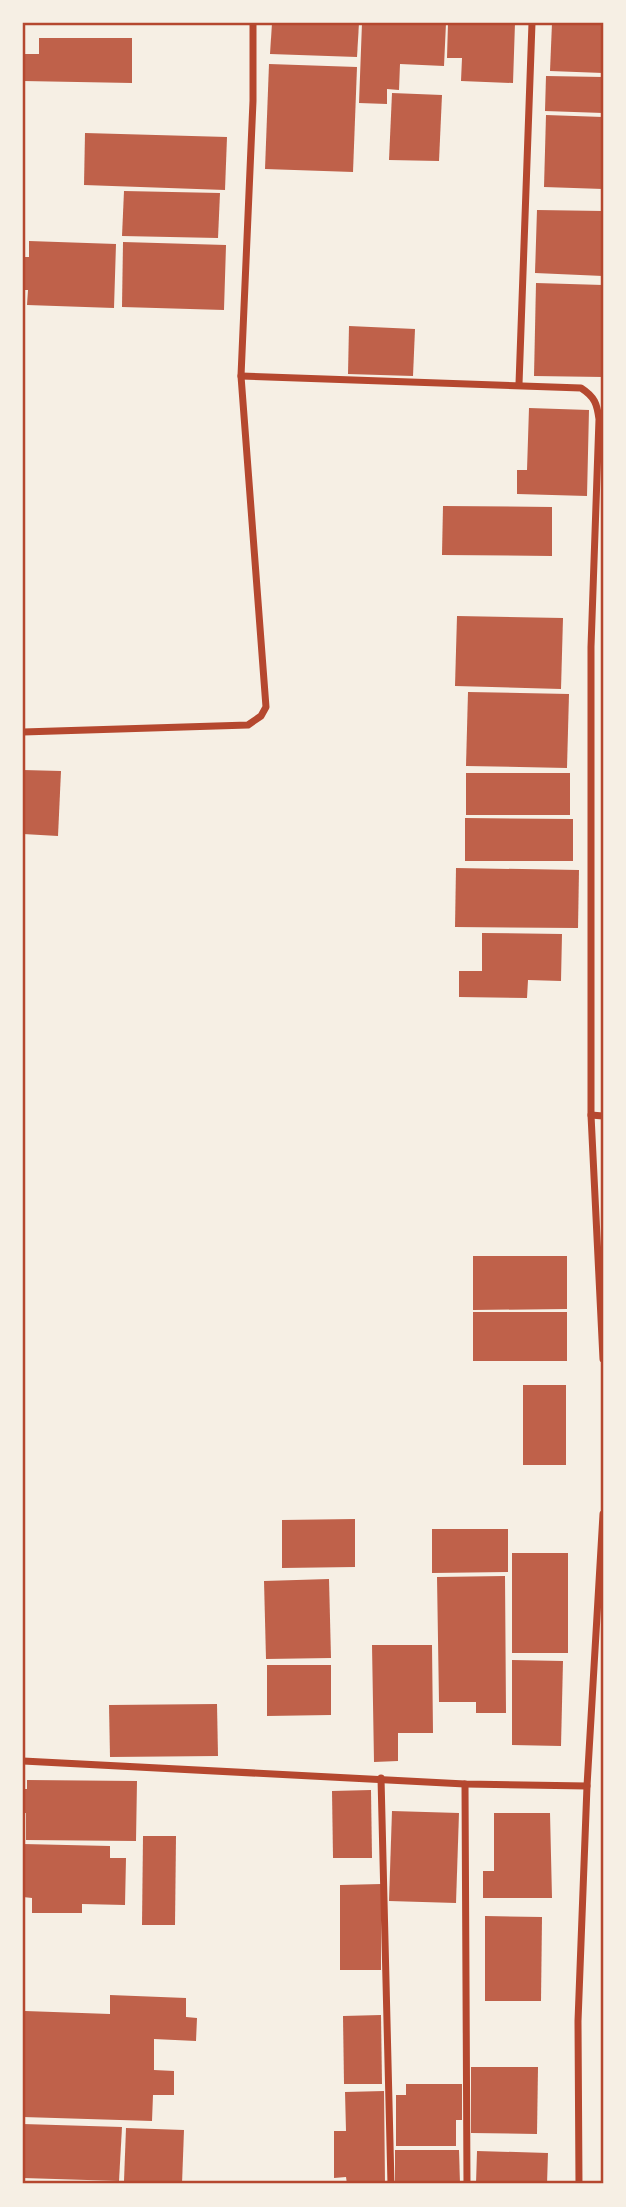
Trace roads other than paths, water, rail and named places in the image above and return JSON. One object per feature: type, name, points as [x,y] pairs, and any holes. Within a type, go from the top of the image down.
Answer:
[{"type":"street","points":[[23,732],[239,726],[256,722],[266,707],[241,376],[253,101],[253,23]]},
{"type":"street","points":[[519,384],[532,23]]},
{"type":"street","points":[[241,376],[581,388],[596,401],[599,419],[591,647],[591,1115],[603,1359]]},
{"type":"street","points":[[591,1115],[603,1116]]},
{"type":"street","points":[[579,2184],[578,2021],[587,1786],[603,1514]]},
{"type":"street","points":[[23,1761],[465,1784],[587,1786]]},
{"type":"street","points":[[381,1779],[391,2184]]},
{"type":"street","points":[[465,1784],[467,2184]]}]
